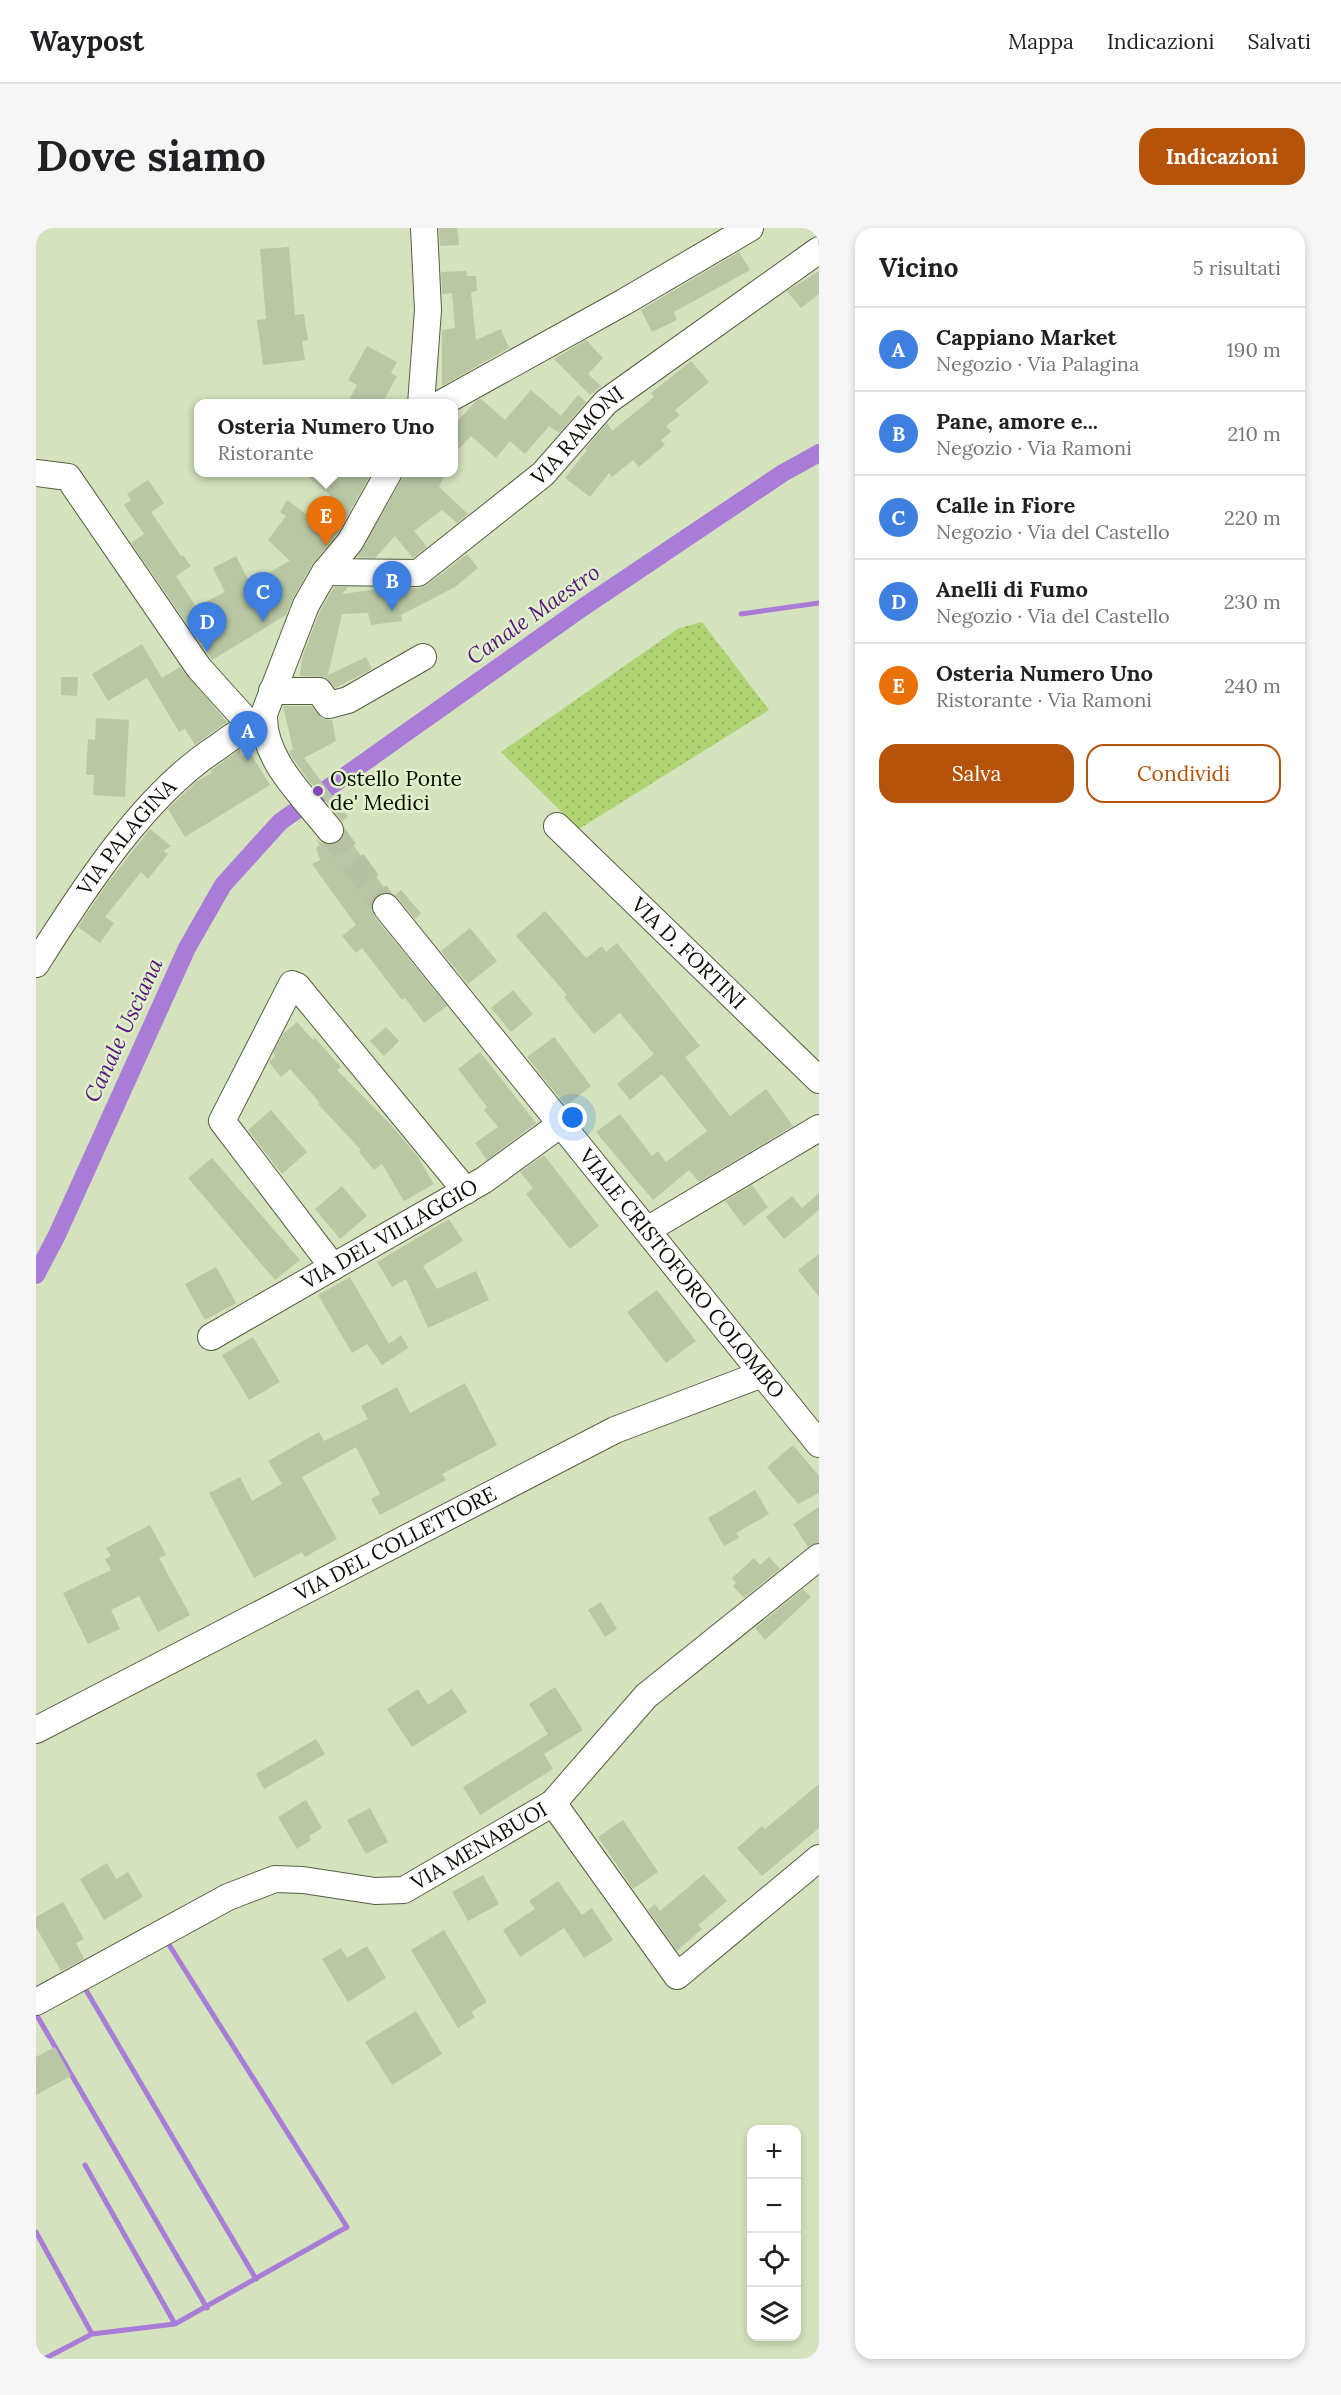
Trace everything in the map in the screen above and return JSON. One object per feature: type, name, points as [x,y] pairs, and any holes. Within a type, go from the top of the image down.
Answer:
[{"type":"street","points":[[422,399],[428,310],[424,228]]},
{"type":"street","points":[[449,399],[624,302],[750,228]]},
{"type":"street","name":"VIA RAMONI","points":[[326,572],[418,573],[543,474],[606,402],[819,250]]},
{"type":"street","points":[[36,473],[68,477],[199,668],[252,729],[269,744],[284,772],[330,830]]},
{"type":"street","points":[[252,729],[264,714],[306,605],[326,572],[350,542],[386,477]]},
{"type":"street","points":[[272,691],[319,691],[329,705],[348,700],[423,657]]},
{"type":"street","name":"VIA PALAGINA","points":[[36,964],[73,906],[134,826],[180,774],[196,761],[252,729]]},
{"type":"street","name":"VIA D. FORTINI","points":[[557,826],[819,1080]]},
{"type":"street","name":"VIALE CRISTOFORO COLOMBO","points":[[386,906],[819,1444]]},
{"type":"street","points":[[333,1267],[222,1121],[292,984],[297,986],[466,1191]]},
{"type":"street","name":"VIA DEL VILLAGGIO","points":[[211,1336],[466,1191],[561,1124]]},
{"type":"street","points":[[646,1230],[819,1128]]},
{"type":"street","name":"VIA DEL COLLETTORE","points":[[36,1730],[615,1430],[762,1374]]},
{"type":"street","name":"VIA MENABUOI","points":[[36,2002],[228,1898],[275,1879],[303,1880],[375,1891],[404,1890],[553,1803],[646,1696],[819,1557]]},
{"type":"street","points":[[553,1803],[677,1976],[819,1858]]},
{"type":"green space","points":[[702,622],[769,710],[579,829],[501,752],[679,628]]},
{"type":"building","points":[[439,228],[457,228],[459,245],[440,246]]},
{"type":"building","points":[[289,247],[295,315],[304,314],[308,340],[302,341],[305,360],[263,365],[257,320],[266,319],[260,249]]},
{"type":"building","points":[[739,252],[750,270],[674,312],[677,320],[652,332],[641,310]]},
{"type":"building","points":[[466,271],[467,276],[476,276],[477,291],[471,292],[476,340],[501,329],[509,348],[442,386],[442,330],[455,328],[452,293],[442,294],[441,272]]},
{"type":"building","points":[[819,271],[819,294],[801,308],[787,291]]},
{"type":"building","points":[[586,340],[603,358],[588,374],[601,386],[590,395],[554,359]]},
{"type":"building","points":[[367,346],[397,362],[391,373],[397,376],[385,399],[352,399],[350,398],[357,385],[348,380]]},
{"type":"building","points":[[691,361],[709,382],[675,410],[680,415],[666,426],[671,432],[661,440],[665,445],[639,467],[633,460],[612,477],[609,473],[590,497],[565,478],[607,423],[612,431],[654,397],[651,393]]},
{"type":"building","points":[[531,390],[561,416],[578,395],[586,402],[559,433],[549,426],[525,454],[510,441],[496,458],[471,436],[458,450],[458,421],[477,400],[481,399],[505,420]]},
{"type":"building","points":[[308,477],[369,477],[338,533],[312,565],[286,615],[212,660],[131,543],[144,534],[124,505],[131,500],[127,494],[148,480],[164,503],[151,512],[181,556],[183,555],[191,566],[176,576],[196,607],[225,592],[213,568],[236,556],[250,583],[290,561],[268,540],[286,516],[280,512],[287,500],[313,519],[330,495]]},
{"type":"building","points":[[403,477],[444,477],[439,487],[468,514],[457,523],[442,510],[414,531],[427,547],[413,558],[395,536],[375,558],[357,557]]},
{"type":"building","points":[[467,554],[478,568],[455,587],[401,615],[402,621],[371,625],[368,613],[342,614],[328,675],[366,657],[372,669],[335,688],[325,677],[300,676],[302,658],[320,611],[334,587],[348,587],[342,594],[385,588],[419,588],[427,585]]},
{"type":"building","points":[[142,644],[162,678],[180,667],[227,722],[195,745],[185,729],[179,732],[147,678],[108,701],[92,674]]},
{"type":"building","points":[[61,677],[78,677],[77,696],[61,695]]},
{"type":"building","points":[[283,706],[311,706],[323,719],[332,720],[336,741],[304,758],[348,817],[342,821],[290,754],[289,752],[293,749]]},
{"type":"building","points":[[96,718],[129,720],[125,797],[93,795],[94,775],[86,775],[88,739],[95,740]]},
{"type":"building","points":[[239,750],[242,756],[249,751],[270,785],[185,837],[168,809],[197,781],[212,773],[210,771]]},
{"type":"building","points":[[150,829],[171,846],[163,851],[168,854],[148,879],[141,872],[105,917],[114,923],[100,943],[78,927],[107,884]]},
{"type":"building","points":[[344,832],[388,893],[377,895],[372,901],[371,909],[374,916],[447,1006],[424,1023],[405,998],[402,1000],[362,948],[356,953],[342,936],[356,925],[312,864],[320,860],[316,848],[320,845],[316,840],[333,845],[340,841]]},
{"type":"building","points":[[401,890],[421,913],[415,919],[395,895]]},
{"type":"building","points":[[545,911],[586,958],[602,946],[606,952],[617,943],[700,1046],[685,1057],[730,1116],[766,1089],[793,1126],[699,1182],[689,1170],[653,1200],[596,1132],[620,1114],[652,1156],[658,1151],[666,1162],[707,1131],[662,1074],[630,1100],[617,1084],[654,1054],[620,1013],[594,1034],[564,997],[567,995],[516,936]]},
{"type":"building","points":[[470,928],[497,961],[468,984],[441,951]]},
{"type":"building","points":[[513,990],[533,1014],[511,1032],[491,1008]]},
{"type":"building","points":[[297,1022],[341,1067],[337,1070],[391,1125],[418,1157],[434,1184],[404,1201],[382,1164],[374,1170],[359,1152],[361,1150],[318,1104],[320,1103],[290,1069],[281,1077],[269,1062],[275,1056],[273,1053],[283,1034]]},
{"type":"building","points":[[386,1027],[399,1041],[384,1056],[370,1041]]},
{"type":"building","points":[[554,1037],[591,1086],[566,1106],[527,1057]]},
{"type":"building","points":[[480,1052],[536,1123],[487,1160],[475,1143],[498,1127],[484,1110],[487,1107],[458,1069]]},
{"type":"building","points":[[271,1110],[307,1152],[282,1174],[248,1130]]},
{"type":"building","points":[[544,1155],[599,1226],[570,1249],[526,1194],[533,1188],[520,1172]]},
{"type":"building","points":[[212,1158],[300,1260],[275,1280],[188,1178]]},
{"type":"building","points":[[752,1185],[768,1207],[744,1226],[725,1201]]},
{"type":"building","points":[[342,1186],[367,1216],[340,1239],[315,1209]]},
{"type":"building","points":[[819,1193],[819,1210],[784,1239],[766,1217],[792,1196],[802,1208]]},
{"type":"building","points":[[449,1219],[463,1241],[423,1266],[437,1289],[476,1271],[489,1300],[428,1328],[406,1279],[392,1287],[377,1262]]},
{"type":"building","points":[[819,1254],[819,1297],[798,1270]]},
{"type":"building","points":[[216,1267],[236,1303],[205,1320],[185,1284]]},
{"type":"building","points":[[350,1277],[389,1344],[401,1335],[408,1348],[382,1365],[367,1344],[352,1353],[318,1295]]},
{"type":"building","points":[[657,1290],[696,1341],[666,1363],[627,1312]]},
{"type":"building","points":[[253,1337],[280,1382],[249,1400],[222,1355]]},
{"type":"building","points":[[465,1383],[497,1445],[442,1474],[446,1480],[380,1515],[371,1499],[380,1494],[356,1447],[302,1477],[337,1539],[305,1557],[302,1552],[254,1578],[209,1493],[240,1477],[252,1501],[282,1484],[268,1461],[319,1432],[324,1441],[368,1419],[361,1406],[397,1387],[410,1413]]},
{"type":"building","points":[[793,1445],[819,1476],[819,1493],[798,1504],[767,1467]]},
{"type":"building","points":[[755,1490],[769,1514],[736,1533],[739,1538],[724,1546],[708,1518]]},
{"type":"building","points":[[819,1507],[819,1542],[808,1547],[793,1524]]},
{"type":"building","points":[[150,1525],[166,1555],[159,1558],[190,1615],[158,1632],[139,1596],[111,1610],[120,1629],[88,1644],[63,1593],[111,1570],[105,1559],[111,1556],[106,1548]]},
{"type":"building","points":[[769,1557],[780,1569],[744,1598],[733,1586],[736,1583],[732,1578],[754,1558],[760,1565]]},
{"type":"building","points":[[803,1589],[811,1597],[765,1640],[755,1628]]},
{"type":"building","points":[[601,1602],[617,1629],[605,1637],[588,1610]]},
{"type":"building","points":[[555,1687],[583,1730],[544,1754],[553,1769],[480,1815],[463,1787],[548,1734],[529,1704]]},
{"type":"building","points":[[418,1689],[428,1705],[452,1689],[467,1712],[412,1747],[387,1709]]},
{"type":"building","points":[[316,1739],[325,1754],[264,1789],[256,1774]]},
{"type":"building","points":[[819,1784],[819,1828],[762,1876],[737,1848],[762,1826],[765,1829]]},
{"type":"building","points":[[306,1800],[322,1828],[309,1836],[311,1840],[297,1849],[278,1817]]},
{"type":"building","points":[[370,1808],[388,1842],[366,1854],[347,1820]]},
{"type":"building","points":[[623,1820],[658,1872],[633,1889],[598,1837]]},
{"type":"building","points":[[107,1863],[116,1879],[128,1872],[143,1897],[104,1920],[80,1879]]},
{"type":"building","points":[[704,1874],[727,1901],[698,1925],[702,1929],[677,1951],[648,1910],[655,1904],[660,1911]]},
{"type":"building","points":[[483,1875],[499,1904],[468,1921],[452,1892]]},
{"type":"building","points":[[558,1881],[582,1915],[592,1908],[613,1940],[584,1958],[564,1928],[520,1957],[503,1930],[535,1909],[529,1901]]},
{"type":"building","points":[[63,1902],[84,1939],[76,1943],[84,1959],[61,1971],[36,1927],[36,1917]]},
{"type":"building","points":[[444,1930],[487,2002],[471,2012],[475,2017],[458,2028],[411,1950]]},
{"type":"building","points":[[367,1946],[386,1978],[348,2002],[322,1959],[341,1948],[347,1958]]},
{"type":"building","points":[[416,2011],[442,2054],[392,2085],[365,2042]]},
{"type":"building","points":[[55,2047],[71,2076],[36,2095],[36,2057]]},
{"type":"waterway","name":"Canale Maestro","points":[[36,1275],[57,1235],[187,948],[223,885],[280,822],[582,608],[783,473],[819,453]]},
{"type":"waterway","points":[[741,614],[819,603]]},
{"type":"waterway","points":[[44,2359],[92,2334],[175,2324],[347,2227],[166,1940]]},
{"type":"waterway","points":[[83,1985],[256,2279]]},
{"type":"waterway","points":[[36,2014],[207,2308]]},
{"type":"waterway","points":[[85,2165],[175,2324]]},
{"type":"waterway","points":[[36,2232],[92,2334]]},
{"type":"tunnel","points":[[330,830],[386,907]]},
{"type":"place","name":"Osteria Numero Uno","points":[[326,546]]},
{"type":"place","name":"Pane, amore e...","points":[[392,611]]},
{"type":"place","name":"Calle in Fiore","points":[[263,622]]},
{"type":"place","name":"Anelli di Fumo","points":[[207,652]]},
{"type":"place","name":"Cappiano Market","points":[[248,761]]},
{"type":"place","name":"Ostello Ponte de' Medici","points":[[318,791]]},
{"type":"water label","name":"Canale Usciana","points":[[123,1030]]}]
